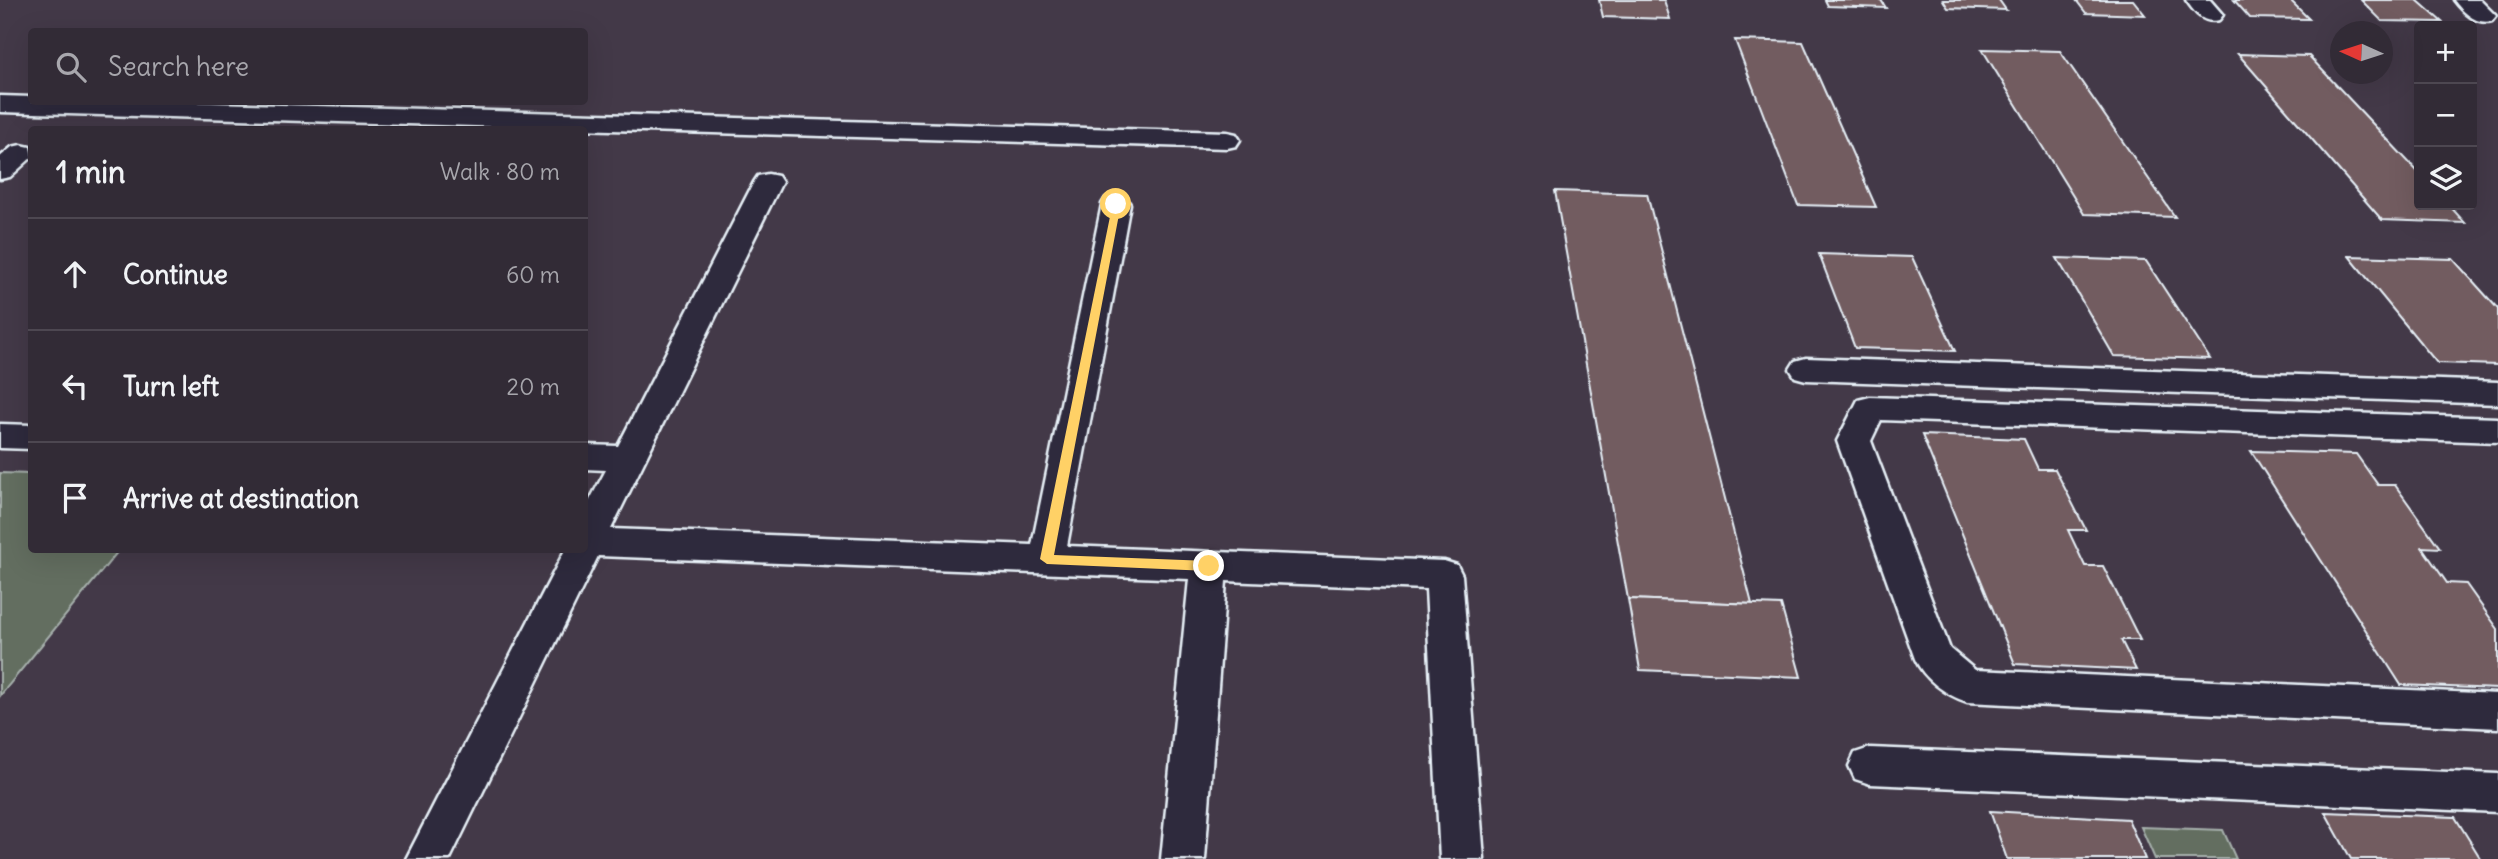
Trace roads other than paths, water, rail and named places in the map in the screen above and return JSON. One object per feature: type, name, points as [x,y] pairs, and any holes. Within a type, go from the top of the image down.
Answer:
[{"type":"lane","points":[[2466,0],[2484,16]]},
{"type":"lane","points":[[0,104],[28,105]]},
{"type":"lane","points":[[34,105],[1227,140]]},
{"type":"lane","points":[[0,171],[21,153]]},
{"type":"lane","points":[[588,540],[768,182]]},
{"type":"lane","points":[[1047,559],[1116,204]]},
{"type":"lane","points":[[1806,369],[2498,393]]},
{"type":"lane","points":[[2498,430],[1870,408],[1854,441],[1934,660],[1966,686],[2498,711]]},
{"type":"lane","points":[[0,436],[28,437]]},
{"type":"lane","points":[[588,457],[630,458]]},
{"type":"lane","points":[[588,546],[1047,559],[1444,575],[1462,859]]},
{"type":"lane","points":[[428,859],[581,553]]},
{"type":"lane","points":[[1183,859],[1209,566]]},
{"type":"lane","points":[[1870,766],[2498,793]]}]
